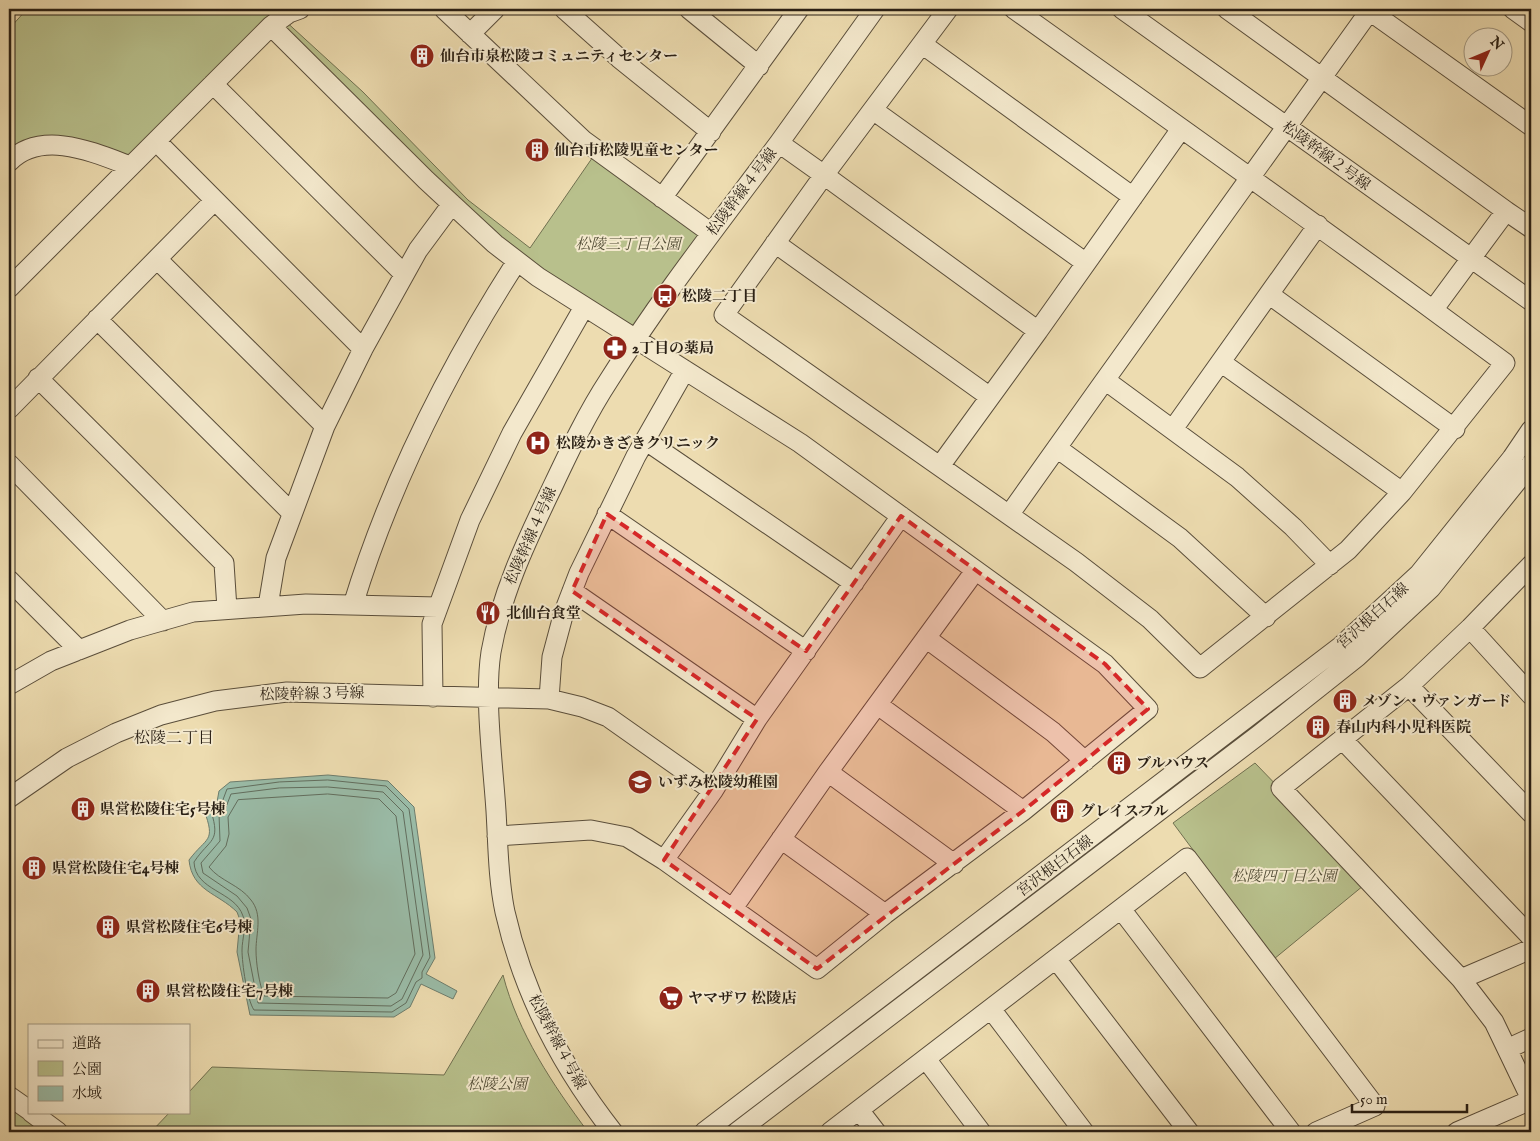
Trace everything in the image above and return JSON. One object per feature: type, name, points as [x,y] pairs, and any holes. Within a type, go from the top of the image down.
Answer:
[{"type":"street","points":[[9,288],[271,26],[289,13],[300,9]]},
{"type":"street","points":[[444,9],[583,140],[711,232]]},
{"type":"street","points":[[470,34],[494,9]]},
{"type":"street","points":[[564,9],[619,58],[711,132]]},
{"type":"street","points":[[689,9],[759,66]]},
{"type":"street","points":[[662,198],[800,9]]},
{"type":"street","name":"松陵幹線４号線","points":[[613,1132],[596,1110],[567,1065],[538,1012],[517,957],[505,912],[500,881],[490,697],[491,656],[498,619],[520,555],[572,445],[608,381],[711,232],[779,143],[875,9]]},
{"type":"street","points":[[948,9],[824,175],[724,315],[1009,515],[1150,619],[1200,668],[1348,550],[1402,492],[1455,429],[1505,363],[1250,176],[1181,129],[1037,15],[1014,9]]},
{"type":"street","name":"松陵幹線２号線","points":[[1122,9],[1469,259],[1531,301]]},
{"type":"street","points":[[1227,9],[1531,228]]},
{"type":"street","points":[[1009,515],[1250,176],[1287,127],[1369,9],[1531,126]]},
{"type":"street","points":[[1513,9],[1531,22]]},
{"type":"street","points":[[271,26],[452,204],[517,261],[584,307],[800,443],[1105,664],[1148,708],[1023,811],[885,914],[817,969],[733,908],[626,836],[592,830],[498,836]]},
{"type":"street","points":[[922,44],[1133,198]]},
{"type":"street","points":[[213,84],[404,274]]},
{"type":"street","points":[[873,110],[1086,263]]},
{"type":"street","points":[[940,466],[1181,129]]},
{"type":"street","points":[[156,141],[363,350]]},
{"type":"street","points":[[779,143],[1038,331]]},
{"type":"street","points":[[9,162],[18,153],[50,144],[95,153],[130,166]]},
{"type":"street","points":[[9,408],[214,201]]},
{"type":"street","points":[[268,606],[276,558],[325,426],[404,274],[418,250],[452,204]]},
{"type":"street","points":[[1433,310],[1506,211]]},
{"type":"street","points":[[1173,429],[1222,363],[1318,226]]},
{"type":"street","points":[[775,244],[990,398]]},
{"type":"street","points":[[157,259],[325,426]]},
{"type":"street","points":[[353,605],[370,548],[404,470],[486,309],[517,261]]},
{"type":"street","points":[[1270,295],[1455,429]]},
{"type":"street","points":[[433,697],[432,624],[470,520],[512,433],[584,307]]},
{"type":"street","points":[[97,319],[292,512]]},
{"type":"street","points":[[1222,363],[1402,492]]},
{"type":"street","points":[[549,698],[552,657],[572,591],[607,514],[645,440],[685,370]]},
{"type":"street","points":[[38,378],[224,563],[227,609]]},
{"type":"street","points":[[1105,380],[1237,476],[1293,527],[1330,565]]},
{"type":"street","name":"宮沢根白石線","points":[[704,1132],[1341,646],[1419,574],[1531,430]]},
{"type":"street","points":[[645,440],[854,583]]},
{"type":"street","points":[[1057,448],[1180,538],[1266,616]]},
{"type":"street","points":[[9,464],[164,621]]},
{"type":"street","points":[[737,1132],[1260,734],[1357,657],[1431,588],[1531,464]]},
{"type":"street","points":[[607,514],[806,651]]},
{"type":"street","points":[[664,860],[713,792],[757,719],[901,516]]},
{"type":"street","points":[[733,908],[828,772],[975,571]]},
{"type":"street","points":[[1457,1132],[1531,1099],[1494,1022],[1462,979],[1281,788],[1409,686],[1530,571]]},
{"type":"street","points":[[9,580],[79,650]]},
{"type":"street","points":[[572,591],[757,719]]},
{"type":"street","points":[[9,685],[52,660],[130,630],[193,612],[268,606],[438,607]]},
{"type":"street","points":[[1470,628],[1531,694]]},
{"type":"street","points":[[926,638],[1053,732],[1085,761]]},
{"type":"street","points":[[1409,686],[1531,813]]},
{"type":"street","name":"松陵幹線３号線","points":[[10,795],[67,758],[116,733],[161,715],[215,701],[287,692],[433,697],[549,698],[582,707],[608,718],[713,792]]},
{"type":"street","points":[[878,705],[1023,811]]},
{"type":"street","points":[[1342,739],[1531,936]]},
{"type":"street","points":[[828,772],[954,864]]},
{"type":"street","points":[[781,839],[885,914]]},
{"type":"street","points":[[830,1132],[1187,858],[1375,1106],[1316,1132]]},
{"type":"street","points":[[1122,909],[1291,1132]]},
{"type":"street","points":[[1462,979],[1531,949]]},
{"type":"street","points":[[1056,959],[1189,1132]]},
{"type":"street","points":[[991,1009],[1084,1132]]},
{"type":"street","points":[[1507,1049],[1531,1038]]},
{"type":"street","points":[[926,1059],[981,1132]]},
{"type":"street","points":[[9,1096],[28,1110]]},
{"type":"street","points":[[859,1110],[876,1132]]},
{"type":"street","points":[[34,1114],[58,1132]]},
{"type":"highlighted area","points":[[607,514],[806,651],[901,516],[1105,664],[1148,709],[1023,811],[817,969],[664,860],[757,719],[572,591]]},
{"type":"green space","name":"松陵三丁目公園","points":[[27,9],[276,9],[282,18],[363,92],[468,200],[530,248],[597,151],[711,233],[637,339],[538,277],[273,27],[130,166],[50,144],[9,163],[9,29]]},
{"type":"green space","name":"松陵四丁目公園","points":[[1255,763],[1369,881],[1274,959],[1173,823]]},
{"type":"green space","name":"松陵公園","points":[[503,975],[527,1038],[562,1096],[588,1132],[151,1132],[168,1114],[190,1114],[190,1091],[212,1067],[444,1075]]},
{"type":"green space","points":[[9,1096],[28,1109],[28,1114],[36,1114],[62,1132],[9,1132]]},
{"type":"water","points":[[328,775],[388,781],[414,807],[435,958],[426,974],[457,991],[453,999],[421,984],[410,1007],[394,1017],[250,1015],[237,952],[240,920],[237,912],[200,885],[191,870],[189,860],[205,842],[209,834],[208,821],[204,810],[217,802],[219,791],[230,782]]},
{"type":"place","name":"仙台市泉松陵コミュニティセンター","points":[[422,56]]},
{"type":"place","name":"仙台市松陵児童センター","points":[[537,150]]},
{"type":"place","name":"松陵二丁目","points":[[665,296]]},
{"type":"place","name":"2丁目の薬局","points":[[615,348]]},
{"type":"place","name":"松陵かきざきクリニック","points":[[538,443]]},
{"type":"place","name":"北仙台食堂","points":[[488,613]]},
{"type":"place","name":"メゾン・ヴァンガード","points":[[1345,701]]},
{"type":"place","name":"春山内科小児科医院","points":[[1318,727]]},
{"type":"place","name":"ブルハウス","points":[[1119,763]]},
{"type":"place","name":"いずみ松陵幼稚園","points":[[640,782]]},
{"type":"place","name":"県営松陵住宅5号棟","points":[[83,809]]},
{"type":"place","name":"グレイスフル","points":[[1062,811]]},
{"type":"place","name":"県営松陵住宅4号棟","points":[[34,868]]},
{"type":"place","name":"県営松陵住宅6号棟","points":[[108,927]]},
{"type":"place","name":"県営松陵住宅7号棟","points":[[148,991]]},
{"type":"place","name":"ヤマザワ 松陵店","points":[[671,998]]},
{"type":"district","name":"松陵二丁目","points":[[174,739]]}]
